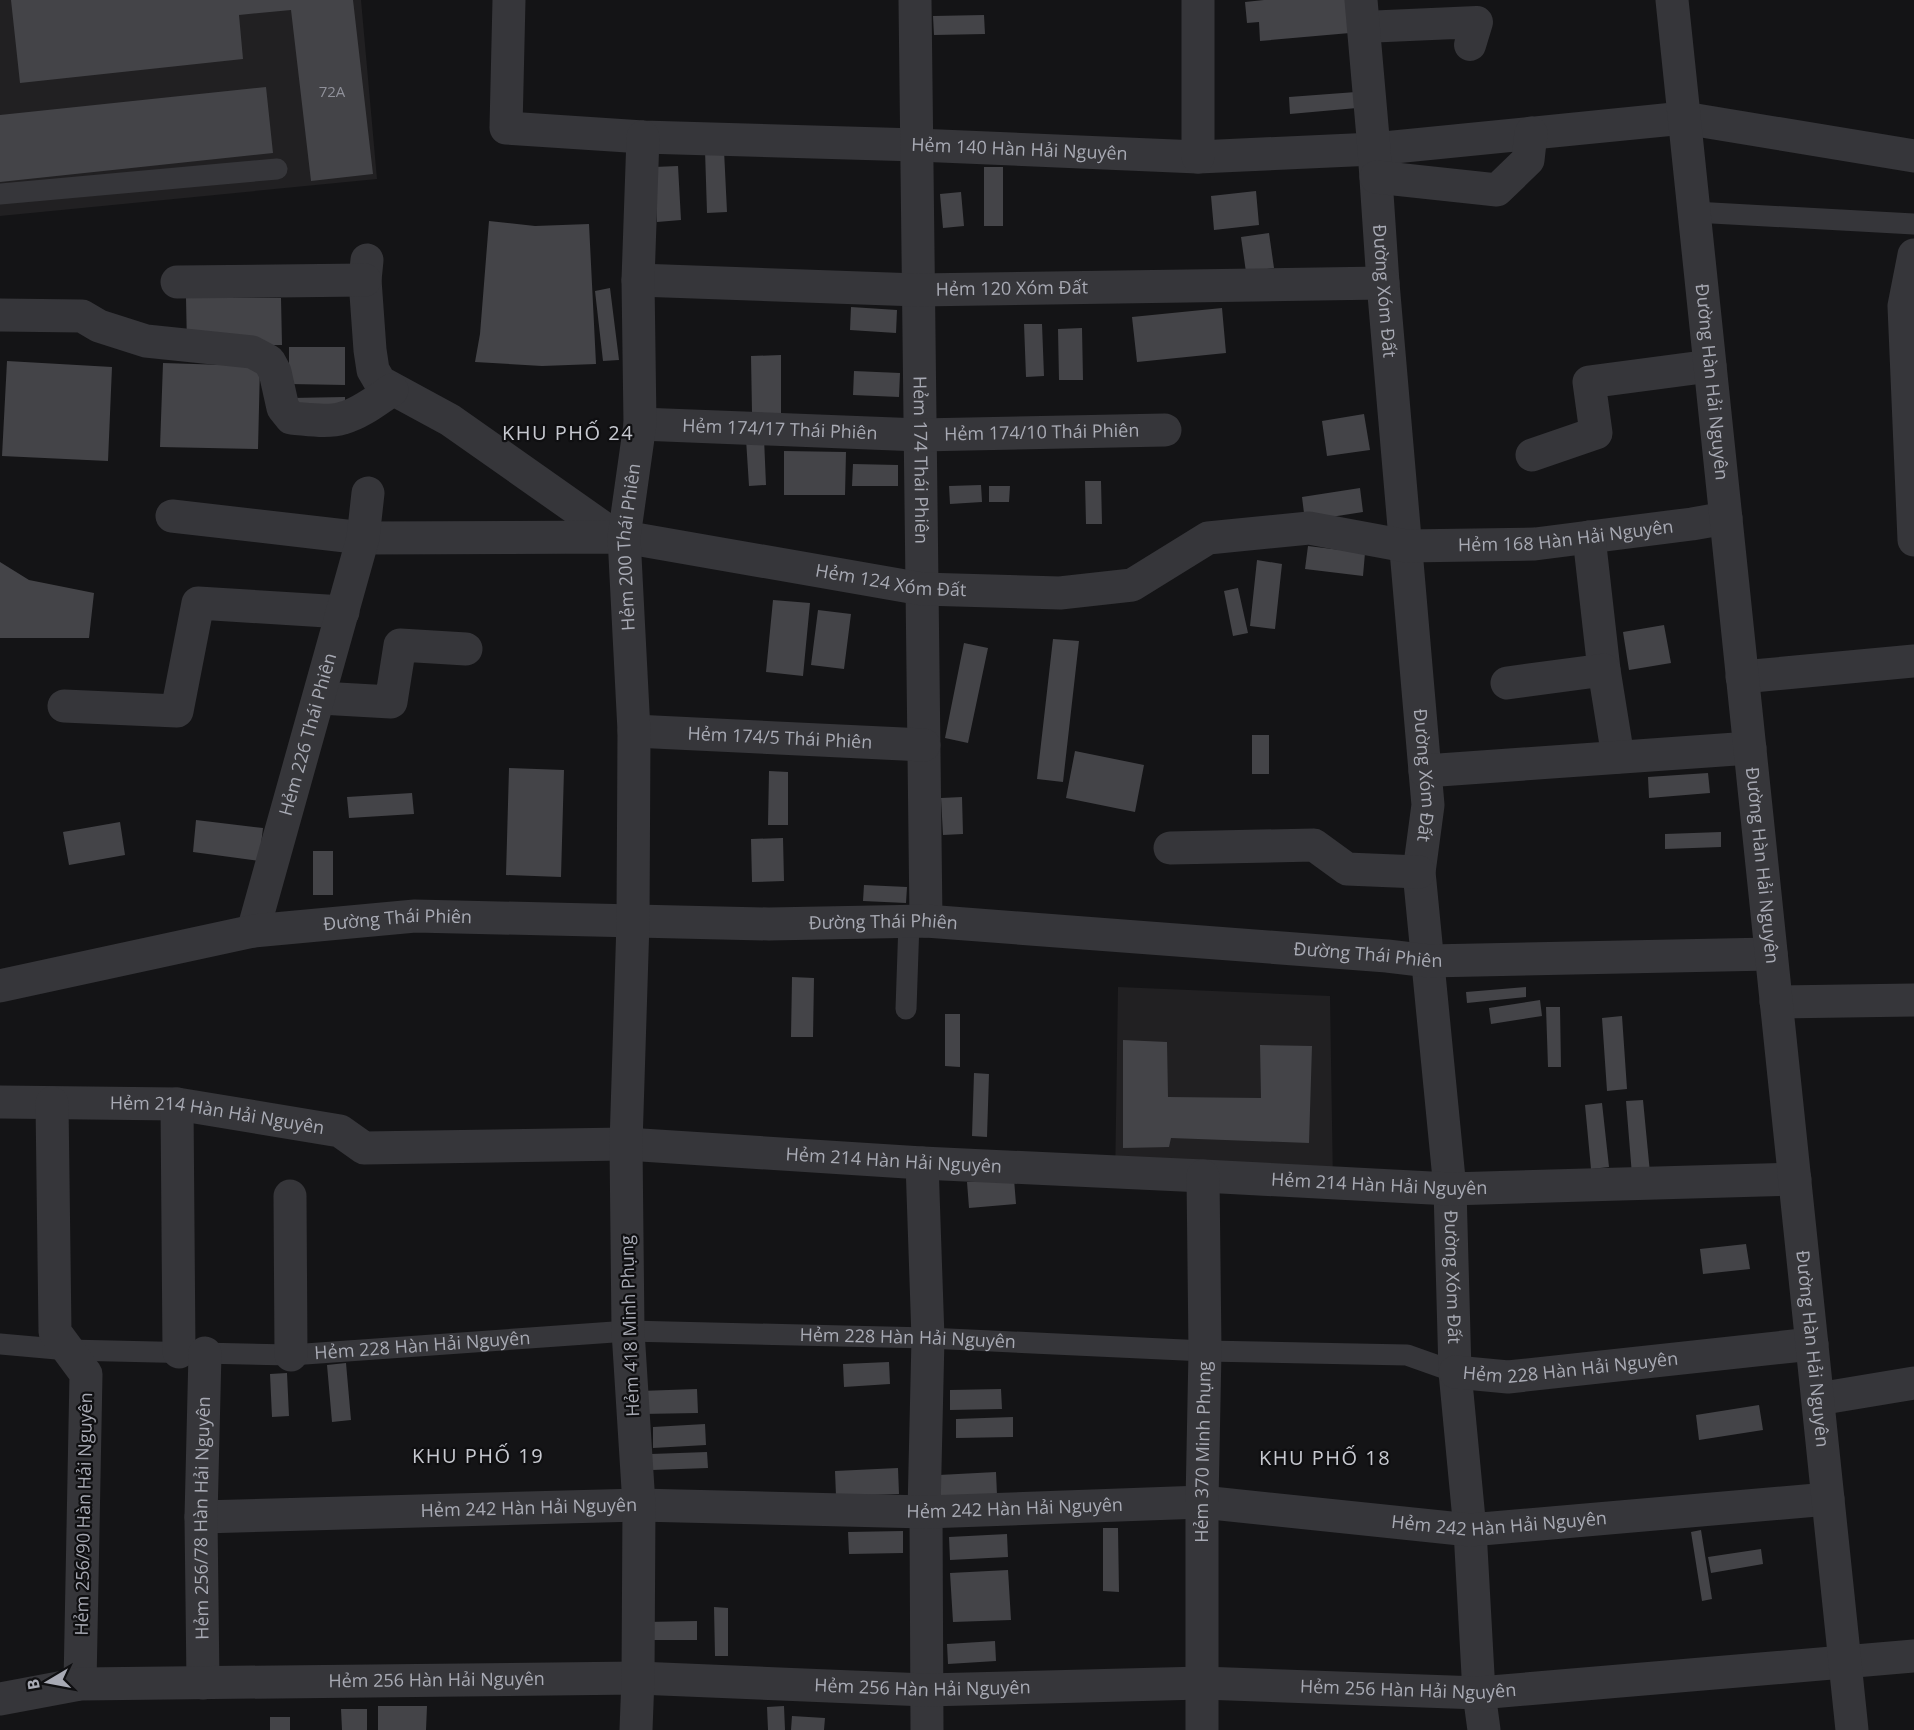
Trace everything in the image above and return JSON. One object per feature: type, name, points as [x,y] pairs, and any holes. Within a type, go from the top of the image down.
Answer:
[{"type":"street","name":"Hẻm 140 Hàn Hải Nguyên","points":[[508,0],[506,128],[643,137],[1375,163],[1497,190],[1528,160],[1531,133]]},
{"type":"street","name":"Hẻm 174 Thái Phiên","points":[[915,0],[924,745],[917,922]]},
{"type":"street","points":[[1198,0],[1198,157]]},
{"type":"street","name":"Đường Hàn Hải Nguyên","points":[[1672,0],[1852,1730]]},
{"type":"street","points":[[1363,14],[1477,22],[1470,45]]},
{"type":"street","name":"Đường Xóm Đất","points":[[1363,14],[1383,283],[1428,805],[1419,872],[1450,1189],[1455,1372],[1470,1530],[1479,1693],[1484,1730]]},
{"type":"street","name":"Hẻm 140 Hàn Hải Nguyên","points":[[1375,163],[1531,133],[1684,118],[1914,156]]},
{"type":"street","name":"Hẻm 200 Thái Phiên","points":[[633,922],[634,731],[620,536],[640,424],[638,280],[643,137]]},
{"type":"street","points":[[1914,255],[1904,306],[1914,540]]},
{"type":"street","points":[[177,282],[366,270],[367,322],[373,370],[380,382],[450,420],[620,536]]},
{"type":"street","name":"Hẻm 120 Xóm Đất","points":[[638,280],[918,290],[1383,283]]},
{"type":"street","points":[[0,315],[82,316],[99,326],[146,341],[252,351],[268,361],[275,372],[283,408],[291,418],[315,420],[342,418],[372,404],[392,390]]},
{"type":"street","points":[[1532,455],[1596,433],[1589,382],[1710,366]]},
{"type":"street","name":"Hẻm 174/17 Thái Phiên","points":[[640,424],[920,435]]},
{"type":"street","name":"Hẻm 174/10 Thái Phiên","points":[[920,435],[1165,430]]},
{"type":"street","name":"Hẻm 226 Thái Phiên","points":[[253,931],[363,538],[368,493]]},
{"type":"street","name":"Hẻm 124 Xóm Đất","points":[[172,516],[363,538],[620,536],[922,589],[1060,593],[1132,585],[1208,538],[1309,528],[1406,546]]},
{"type":"street","name":"Hẻm 168 Hàn Hải Nguyên","points":[[1406,546],[1535,544],[1726,518]]},
{"type":"street","points":[[1590,537],[1605,670],[1618,757]]},
{"type":"street","points":[[64,706],[177,711],[198,603],[343,612]]},
{"type":"street","points":[[320,698],[392,702],[400,645],[466,649]]},
{"type":"street","points":[[1742,677],[1914,661]]},
{"type":"street","points":[[1507,683],[1605,670]]},
{"type":"street","name":"Hẻm 174/5 Thái Phiên","points":[[634,731],[924,745]]},
{"type":"street","points":[[1425,771],[1750,748]]},
{"type":"street","points":[[1170,848],[1314,845],[1347,869],[1419,872]]},
{"type":"street","name":"Đường Thái Phiên","points":[[0,986],[253,931],[415,916],[770,924],[917,922],[1429,961],[1771,954]]},
{"type":"street","name":"Hẻm 418 Minh Phụng","points":[[633,922],[626,1144],[628,1330],[639,1505],[636,1730]]},
{"type":"street","points":[[1776,1002],[1914,1000]]},
{"type":"street","name":"Hẻm 214 Hàn Hải Nguyên","points":[[0,1102],[177,1104],[340,1131],[364,1148],[626,1144],[922,1163],[1450,1189],[1795,1179]]},
{"type":"street","name":"Hẻm 256/90 Hàn Hải Nguyên","points":[[52,1102],[55,1332],[87,1374],[80,1684]]},
{"type":"street","name":"Hẻm 256/78 Hàn Hải Nguyên","points":[[177,1104],[201,1517],[202,1683]]},
{"type":"street","points":[[922,1163],[928,1338],[924,1512],[926,1512],[927,1730]]},
{"type":"street","name":"Hẻm 370 Minh Phụng","points":[[1202,1730],[1202,1502],[1205,1351],[1203,1176]]},
{"type":"street","points":[[290,1196],[291,1355]]},
{"type":"street","name":"Hẻm 228 Hàn Hải Nguyên","points":[[1455,1372],[1508,1377],[1812,1344]]},
{"type":"street","points":[[1818,1399],[1914,1383]]},
{"type":"street","name":"Hẻm 242 Hàn Hải Nguyên","points":[[201,1517],[639,1505],[926,1512],[1202,1502],[1470,1530],[1828,1498]]},
{"type":"street","name":"Hẻm 256 Hàn Hải Nguyên","points":[[0,1699],[80,1684],[638,1678],[926,1690],[1202,1683],[1479,1693],[1914,1656]]},
{"type":"lane","points":[[0,194],[277,169]]},
{"type":"lane","points":[[1694,212],[1914,224]]},
{"type":"lane","points":[[906,1009],[917,922]]},
{"type":"lane","name":"Hẻm 228 Hàn Hải Nguyên","points":[[0,1344],[68,1350],[291,1355],[628,1330],[928,1338],[1205,1351],[1407,1355],[1455,1372]]},
{"type":"shaded area","points":[[0,0],[361,0],[377,179],[0,216]]},
{"type":"shaded area","points":[[1118,987],[1330,996],[1333,1184],[1115,1183]]},
{"type":"building","points":[[11,0],[353,0],[373,174],[311,181],[291,10],[239,15],[243,59],[20,83]]},
{"type":"building","points":[[1347,0],[1350,33],[1260,41],[1259,22],[1247,23],[1245,2]]},
{"type":"building","points":[[984,15],[985,34],[934,35],[933,16]]},
{"type":"building","points":[[266,87],[273,153],[0,182],[0,115]]},
{"type":"building","points":[[1356,92],[1357,108],[1290,114],[1289,97]]},
{"type":"building","points":[[705,150],[724,150],[727,212],[707,213]]},
{"type":"building","points":[[678,166],[681,220],[657,222],[654,167]]},
{"type":"building","points":[[984,167],[1003,167],[1003,226],[984,226]]},
{"type":"building","points":[[1256,191],[1259,225],[1214,230],[1211,196]]},
{"type":"building","points":[[961,192],[964,226],[943,228],[940,194]]},
{"type":"building","points":[[489,221],[535,226],[589,224],[596,364],[542,366],[475,362],[480,334]]},
{"type":"building","points":[[1269,233],[1274,268],[1246,272],[1241,237]]},
{"type":"building","points":[[610,288],[619,360],[603,361],[595,291]]},
{"type":"building","points":[[186,298],[281,298],[282,345],[187,346]]},
{"type":"building","points":[[851,307],[897,310],[896,333],[850,330]]},
{"type":"building","points":[[1222,308],[1226,353],[1137,362],[1132,317]]},
{"type":"building","points":[[1024,324],[1042,324],[1044,376],[1026,377]]},
{"type":"building","points":[[1082,328],[1083,380],[1059,380],[1058,329]]},
{"type":"building","points":[[289,347],[345,347],[345,385],[289,384]]},
{"type":"building","points":[[781,355],[781,413],[752,413],[751,356]]},
{"type":"building","points":[[7,361],[112,367],[108,461],[2,456]]},
{"type":"building","points":[[163,363],[260,366],[258,449],[160,447]]},
{"type":"building","points":[[854,371],[900,373],[899,397],[853,395]]},
{"type":"building","points":[[345,397],[345,413],[291,414],[291,398]]},
{"type":"building","points":[[1364,414],[1370,450],[1327,456],[1322,421]]},
{"type":"building","points":[[764,438],[766,485],[749,486],[746,439]]},
{"type":"building","points":[[784,451],[846,452],[845,495],[784,495]]},
{"type":"building","points":[[853,464],[898,465],[898,486],[852,486]]},
{"type":"building","points":[[1085,481],[1101,481],[1102,524],[1086,524]]},
{"type":"building","points":[[981,485],[982,502],[950,504],[949,486]]},
{"type":"building","points":[[989,486],[1010,486],[1009,502],[989,502]]},
{"type":"building","points":[[1360,488],[1363,512],[1305,521],[1302,497]]},
{"type":"building","points":[[1308,546],[1365,553],[1363,576],[1305,569]]},
{"type":"building","points":[[1257,560],[1282,564],[1275,629],[1250,626]]},
{"type":"building","points":[[0,562],[29,580],[94,593],[89,638],[0,638]]},
{"type":"building","points":[[1238,588],[1248,633],[1233,636],[1224,591]]},
{"type":"building","points":[[773,600],[810,603],[803,676],[766,672]]},
{"type":"building","points":[[818,610],[851,614],[844,669],[811,665]]},
{"type":"building","points":[[1664,625],[1671,663],[1629,670],[1623,632]]},
{"type":"building","points":[[1053,639],[1079,641],[1063,782],[1037,779]]},
{"type":"building","points":[[964,643],[988,648],[968,743],[945,738]]},
{"type":"building","points":[[1252,735],[1269,735],[1269,774],[1252,774]]},
{"type":"building","points":[[1075,751],[1144,765],[1135,812],[1066,798]]},
{"type":"building","points":[[509,768],[564,770],[561,877],[506,875]]},
{"type":"building","points":[[769,771],[788,772],[788,825],[768,825]]},
{"type":"building","points":[[1708,773],[1710,793],[1649,798],[1648,777]]},
{"type":"building","points":[[412,793],[414,814],[349,818],[347,797]]},
{"type":"building","points":[[962,797],[963,834],[943,835],[941,798]]},
{"type":"building","points":[[196,820],[263,828],[259,861],[193,852]]},
{"type":"building","points":[[120,822],[125,855],[69,865],[63,832]]},
{"type":"building","points":[[1721,832],[1721,847],[1665,849],[1665,834]]},
{"type":"building","points":[[783,838],[784,881],[752,882],[751,839]]},
{"type":"building","points":[[313,851],[333,851],[333,895],[313,895]]},
{"type":"building","points":[[864,885],[907,887],[906,903],[863,901]]},
{"type":"building","points":[[792,977],[814,978],[813,1037],[791,1037]]},
{"type":"building","points":[[1526,987],[1526,997],[1467,1003],[1466,992]]},
{"type":"building","points":[[1540,1000],[1542,1016],[1491,1024],[1489,1008]]},
{"type":"building","points":[[1546,1007],[1560,1007],[1561,1067],[1548,1067]]},
{"type":"building","points":[[945,1014],[960,1014],[960,1067],[945,1066]]},
{"type":"building","points":[[1622,1016],[1627,1089],[1607,1091],[1602,1018]]},
{"type":"building","points":[[1123,1040],[1167,1042],[1168,1097],[1261,1098],[1260,1045],[1312,1046],[1309,1143],[1171,1138],[1169,1147],[1123,1148]]},
{"type":"building","points":[[974,1073],[989,1074],[987,1137],[972,1136]]},
{"type":"building","points":[[1643,1100],[1650,1173],[1632,1175],[1626,1101]]},
{"type":"building","points":[[1602,1103],[1609,1167],[1591,1169],[1585,1105]]},
{"type":"building","points":[[1014,1179],[1016,1204],[969,1208],[967,1182]]},
{"type":"building","points":[[1746,1244],[1750,1269],[1703,1274],[1700,1249]]},
{"type":"building","points":[[889,1362],[890,1384],[844,1387],[843,1364]]},
{"type":"building","points":[[346,1363],[351,1420],[332,1422],[327,1365]]},
{"type":"building","points":[[287,1373],[289,1416],[272,1417],[270,1374]]},
{"type":"building","points":[[697,1389],[698,1413],[641,1414],[640,1391]]},
{"type":"building","points":[[1001,1389],[1002,1409],[950,1410],[950,1390]]},
{"type":"building","points":[[1759,1405],[1763,1430],[1699,1440],[1696,1415]]},
{"type":"building","points":[[1013,1417],[1013,1437],[956,1438],[956,1419]]},
{"type":"building","points":[[705,1424],[706,1445],[653,1448],[653,1427]]},
{"type":"building","points":[[707,1452],[708,1468],[652,1470],[651,1454]]},
{"type":"building","points":[[898,1468],[899,1494],[836,1496],[835,1471]]},
{"type":"building","points":[[996,1472],[997,1495],[940,1498],[939,1475]]},
{"type":"building","points":[[1103,1528],[1118,1528],[1119,1592],[1103,1591]]},
{"type":"building","points":[[1701,1530],[1712,1599],[1702,1601],[1691,1532]]},
{"type":"building","points":[[903,1531],[903,1553],[849,1554],[848,1532]]},
{"type":"building","points":[[1007,1534],[1008,1557],[950,1560],[949,1537]]},
{"type":"building","points":[[1761,1549],[1763,1564],[1711,1573],[1708,1557]]},
{"type":"building","points":[[1008,1570],[1011,1620],[953,1622],[950,1573]]},
{"type":"building","points":[[714,1607],[728,1608],[728,1656],[715,1656]]},
{"type":"building","points":[[697,1621],[697,1640],[645,1640],[645,1622]]},
{"type":"building","points":[[995,1641],[996,1661],[948,1664],[947,1644]]},
{"type":"building","points":[[378,1706],[427,1706],[426,1730],[378,1730]]},
{"type":"building","points":[[784,1706],[785,1730],[768,1730],[767,1707]]},
{"type":"building","points":[[341,1709],[367,1709],[367,1730],[342,1730]]},
{"type":"building","points":[[792,1716],[825,1718],[824,1730],[791,1730]]},
{"type":"building","points":[[270,1717],[290,1717],[290,1730],[270,1730]]},
{"type":"district","name":"KHU PHỐ 24","points":[[568,433]]},
{"type":"district","name":"KHU PHỐ 19","points":[[478,1456]]},
{"type":"district","name":"KHU PHỐ 18","points":[[1325,1458]]}]
